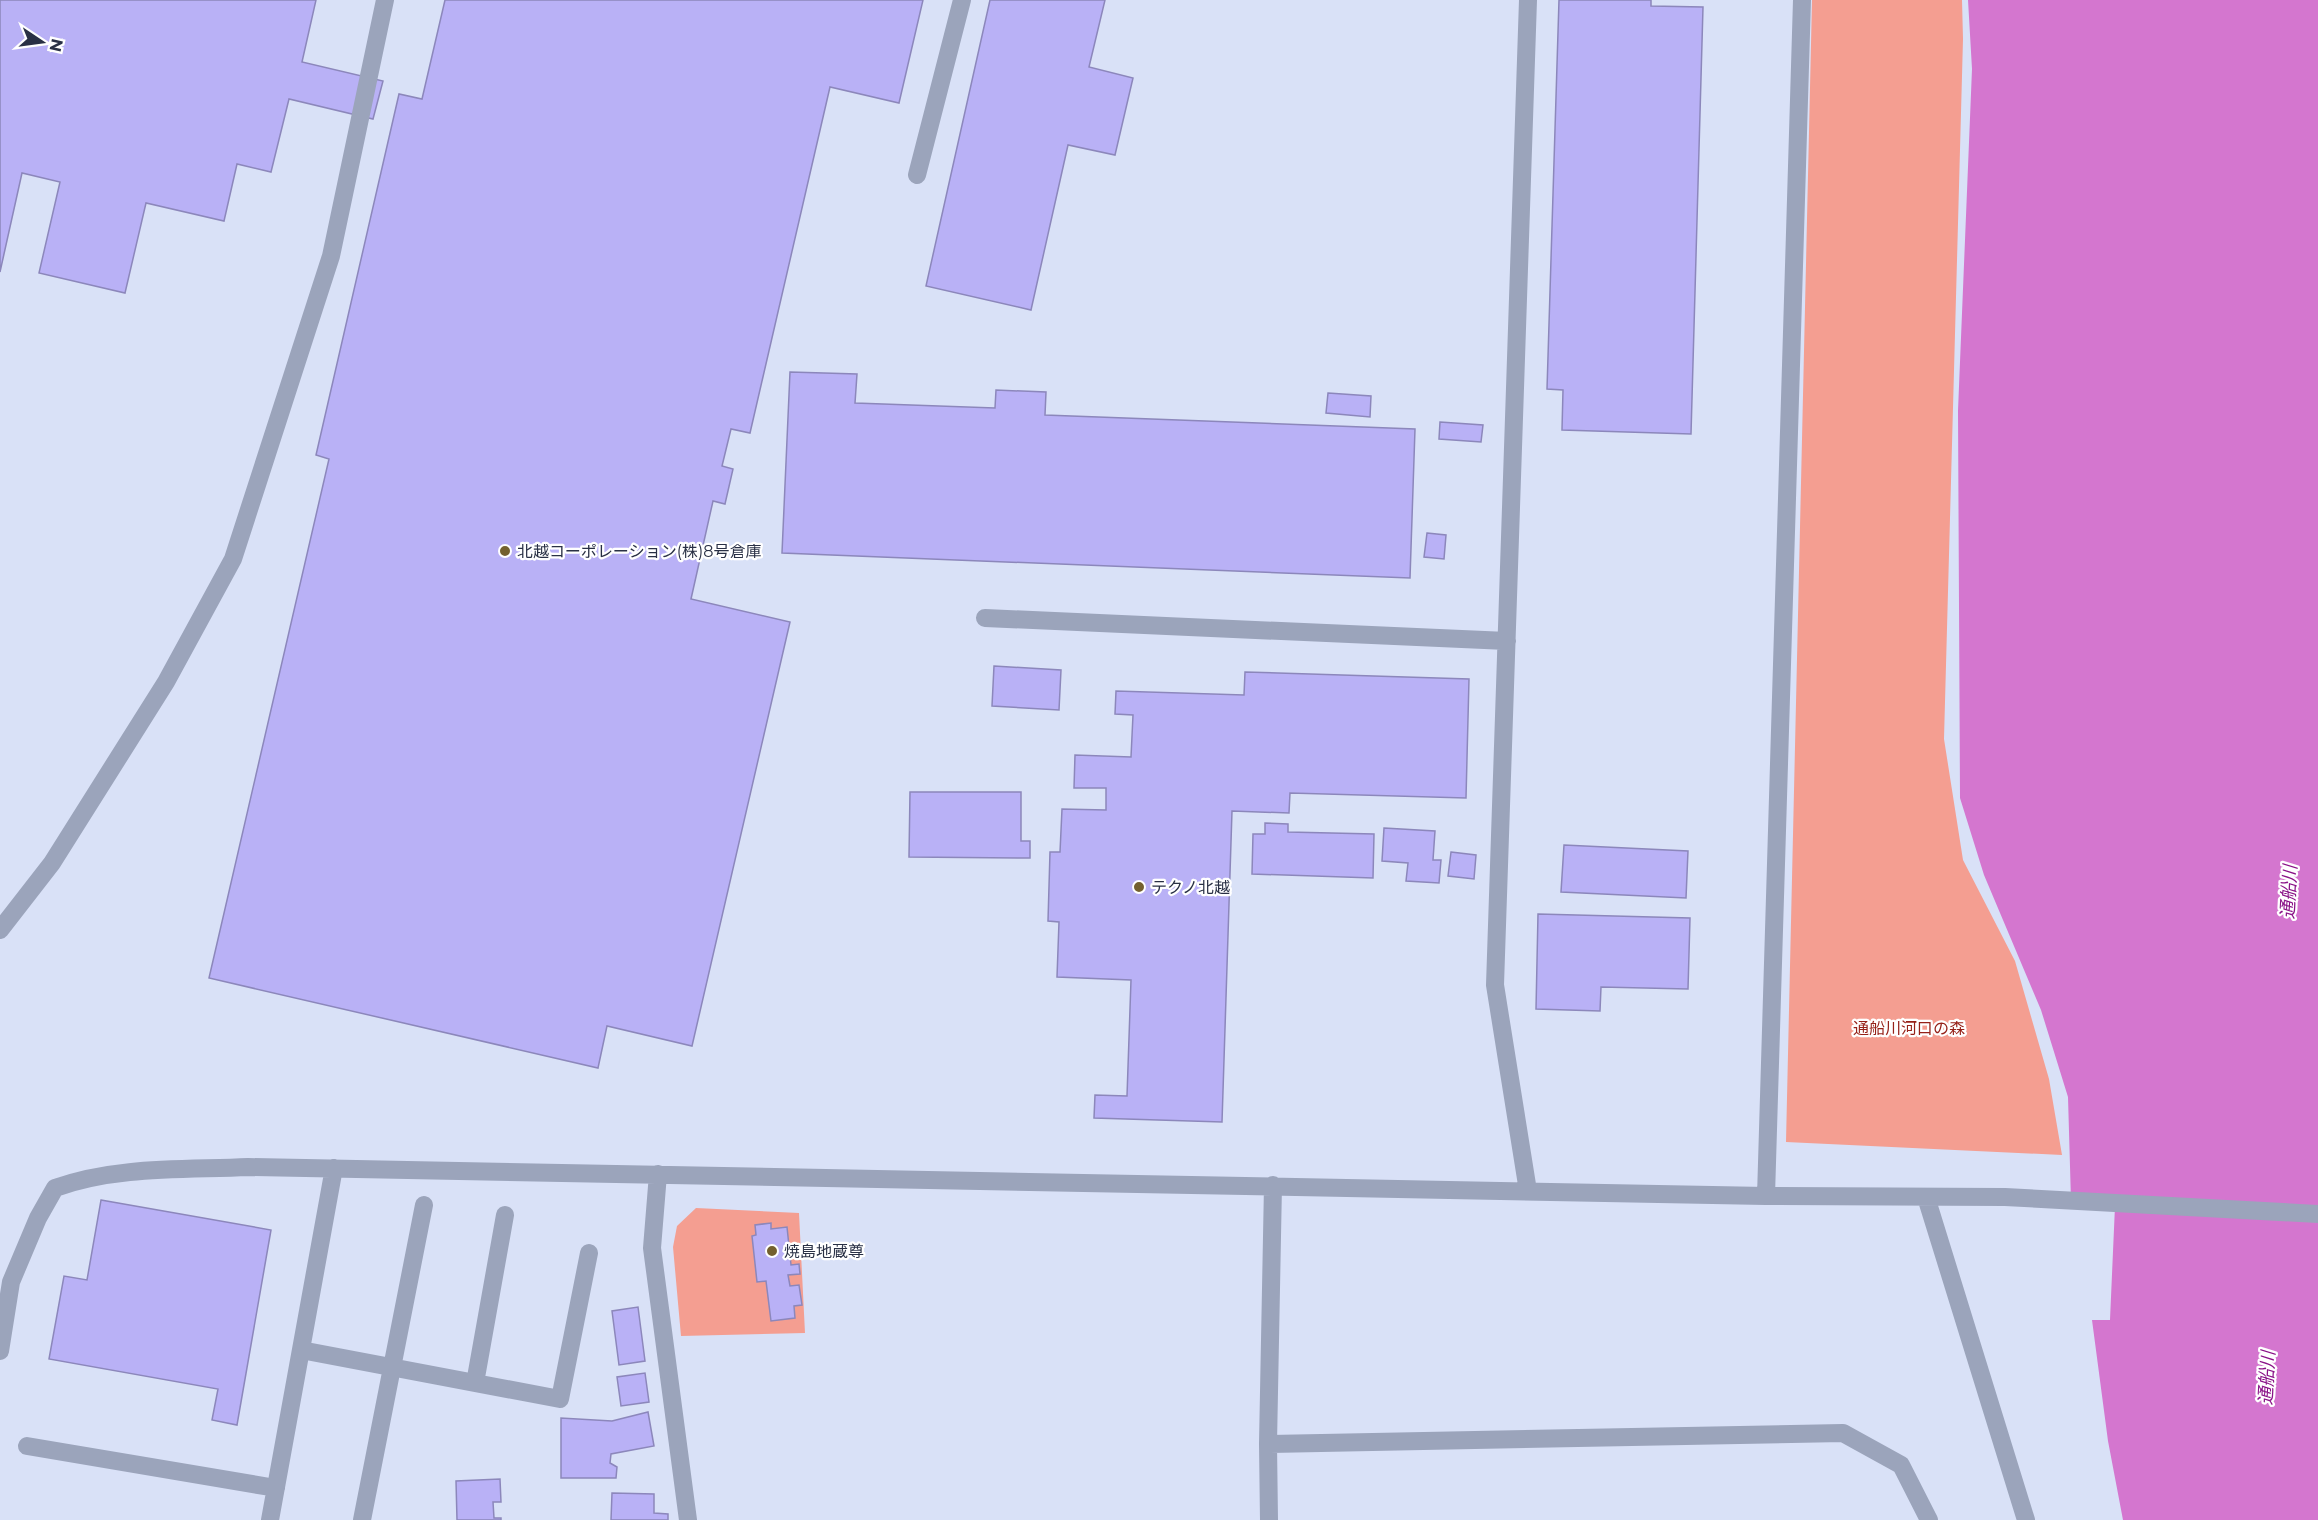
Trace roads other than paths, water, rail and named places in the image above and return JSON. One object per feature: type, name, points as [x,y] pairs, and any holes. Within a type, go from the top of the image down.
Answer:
[{"type":"street","points":[[0,930],[52,863],[160,692],[233,559],[330,256],[385,0]]},
{"type":"street","points":[[917,175],[962,0]]},
{"type":"street","points":[[1528,0],[1495,985],[1528,1191]]},
{"type":"street","points":[[1766,1196],[1802,0]]},
{"type":"street","points":[[985,618],[1507,641]]},
{"type":"street","points":[[0,1351],[11,1282],[38,1218],[55,1188],[82,1178],[113,1174],[248,1167],[334,1168],[1766,1196],[2005,1197],[2318,1214]]},
{"type":"street","points":[[270,1520],[334,1168]]},
{"type":"street","points":[[658,1174],[652,1248],[688,1520]]},
{"type":"street","points":[[1269,1520],[1268,1444],[1273,1185]]},
{"type":"street","points":[[1926,1197],[2026,1520]]},
{"type":"street","points":[[362,1520],[424,1205]]},
{"type":"street","points":[[475,1383],[505,1215]]},
{"type":"street","points":[[301,1350],[560,1399],[590,1253]]},
{"type":"street","points":[[1268,1444],[1843,1433],[1901,1466],[1929,1520]]},
{"type":"street","points":[[27,1446],[276,1488]]},
{"type":"water","name":"通船川","points":[[1968,0],[2318,0],[2318,1520],[2123,1520],[2108,1441],[2092,1320],[2110,1320],[2115,1206],[2071,1201],[2068,1097],[2041,1010],[1984,875],[1960,798],[1958,411],[1972,69]]},
{"type":"place","name":"北越コーポレーション(株)8号倉庫","points":[[505,551]]},
{"type":"place","name":"テクノ北越","points":[[1139,887]]},
{"type":"place","name":"焼島地蔵尊","points":[[772,1251]]},
{"type":"park label","name":"通船川河口の森","points":[[1909,1028]]}]
